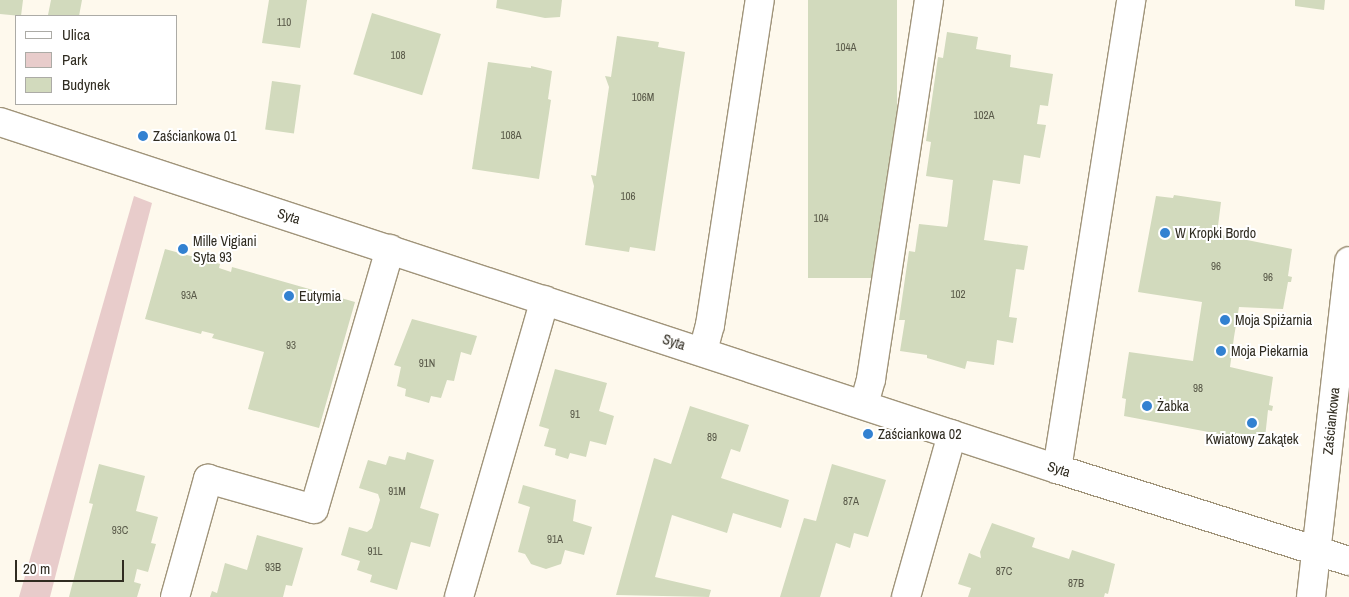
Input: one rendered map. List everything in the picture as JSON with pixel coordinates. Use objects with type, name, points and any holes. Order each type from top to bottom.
[{"type":"street","points":[[703,351],[710,325],[760,0]]},
{"type":"street","points":[[864,404],[871,379],[929,0]]},
{"type":"street","points":[[1057,469],[1131,0]]},
{"type":"street","name":"Syta","points":[[0,122],[703,351],[1057,469],[1315,552],[1349,561]]},
{"type":"street","points":[[176,597],[208,479],[314,509],[390,249]]},
{"type":"street","name":"Zaściankowa","points":[[1311,597],[1349,261]]},
{"type":"street","points":[[459,597],[545,300]]},
{"type":"street","points":[[906,597],[952,434]]},
{"type":"green space","points":[[134,196],[152,203],[50,597],[19,597]]},
{"type":"building","points":[[0,0],[23,0],[21,15],[0,14]]},
{"type":"building","points":[[51,0],[82,0],[79,15],[48,15]]},
{"type":"building","points":[[269,0],[307,0],[300,48],[262,43]]},
{"type":"building","points":[[497,0],[562,0],[560,17],[545,18],[496,8]]},
{"type":"building","points":[[808,0],[897,0],[897,278],[808,278]]},
{"type":"building","points":[[1295,0],[1325,0],[1324,10],[1295,6]]},
{"type":"building","points":[[372,13],[441,34],[422,95],[353,74]]},
{"type":"building","points":[[947,32],[978,37],[976,49],[1011,55],[1010,67],[1053,74],[1048,106],[1040,105],[1037,124],[1046,125],[1040,158],[1024,155],[1020,184],[993,180],[984,240],[1028,246],[1024,270],[1016,269],[1009,317],[1017,318],[1013,343],[997,340],[994,365],[967,361],[965,369],[927,358],[927,355],[900,351],[905,320],[899,320],[909,251],[915,252],[919,224],[947,227],[948,223],[953,180],[926,176],[931,142],[926,141],[938,57],[943,58]]},
{"type":"building","points":[[617,36],[659,42],[658,47],[685,52],[655,251],[630,247],[629,252],[585,245],[594,186],[591,175],[596,176],[609,87],[605,76],[611,77]]},
{"type":"building","points":[[488,62],[531,68],[531,66],[552,71],[548,99],[551,100],[539,179],[472,169]]},
{"type":"building","points":[[272,81],[301,85],[294,134],[265,130]]},
{"type":"building","points":[[1174,195],[1221,202],[1217,234],[1292,249],[1288,276],[1292,277],[1291,282],[1288,282],[1283,309],[1239,307],[1234,337],[1230,367],[1273,377],[1269,405],[1273,406],[1272,411],[1268,410],[1265,438],[1236,433],[1235,437],[1124,416],[1126,399],[1122,398],[1129,352],[1193,361],[1202,302],[1138,292],[1156,196],[1173,198]]},
{"type":"building","points":[[165,249],[220,264],[219,268],[231,272],[232,267],[355,302],[319,428],[248,409],[264,352],[212,338],[214,334],[202,331],[201,334],[145,319]]},
{"type":"building","points":[[412,319],[477,336],[471,355],[461,352],[454,381],[447,380],[441,398],[431,396],[429,403],[405,396],[406,389],[397,386],[401,367],[394,365]]},
{"type":"building","points":[[555,369],[607,383],[599,411],[614,416],[606,445],[590,441],[586,457],[570,453],[568,459],[555,455],[556,449],[544,446],[549,429],[539,426]]},
{"type":"building","points":[[690,406],[749,425],[740,452],[731,449],[721,478],[789,500],[781,528],[733,513],[727,533],[672,515],[655,577],[711,590],[709,597],[616,595],[654,458],[671,464]]},
{"type":"building","points":[[407,452],[434,460],[420,508],[439,514],[430,547],[411,542],[397,590],[370,582],[372,575],[357,570],[360,561],[341,555],[349,527],[367,532],[372,528],[380,500],[378,494],[359,488],[368,460],[386,465],[389,456],[405,460]]},
{"type":"building","points":[[99,464],[145,476],[136,511],[158,517],[151,543],[156,544],[148,572],[137,569],[134,582],[141,584],[137,597],[69,597],[93,504],[89,503]]},
{"type":"building","points":[[832,464],[886,480],[868,537],[854,533],[850,548],[836,543],[820,597],[780,597],[804,518],[816,521]]},
{"type":"building","points":[[523,485],[576,500],[573,521],[592,527],[584,555],[565,550],[561,564],[546,569],[531,564],[525,554],[518,552],[530,507],[518,503]]},
{"type":"building","points":[[992,523],[1035,538],[1032,547],[1069,559],[1072,550],[1115,564],[1108,594],[1105,593],[1104,597],[968,597],[971,588],[958,584],[969,553],[981,558],[980,552]]},
{"type":"building","points":[[257,535],[303,548],[292,586],[286,585],[283,597],[210,597],[212,591],[217,593],[225,563],[247,570]]},
{"type":"place","name":"Zaściankowa 01","points":[[143,136]]},
{"type":"place","name":"W Kropki Bordo","points":[[1165,233]]},
{"type":"place","name":"Mille Vigiani Syta 93","points":[[183,249]]},
{"type":"place","name":"Eutymia","points":[[289,296]]},
{"type":"place","name":"Moja Spiżarnia","points":[[1225,320]]},
{"type":"place","name":"Moja Piekarnia","points":[[1221,351]]},
{"type":"place","name":"Żabka","points":[[1147,406]]},
{"type":"place","name":"Kwiatowy Zakątek","points":[[1252,423]]},
{"type":"place","name":"Zaściankowa 02","points":[[868,434]]}]
